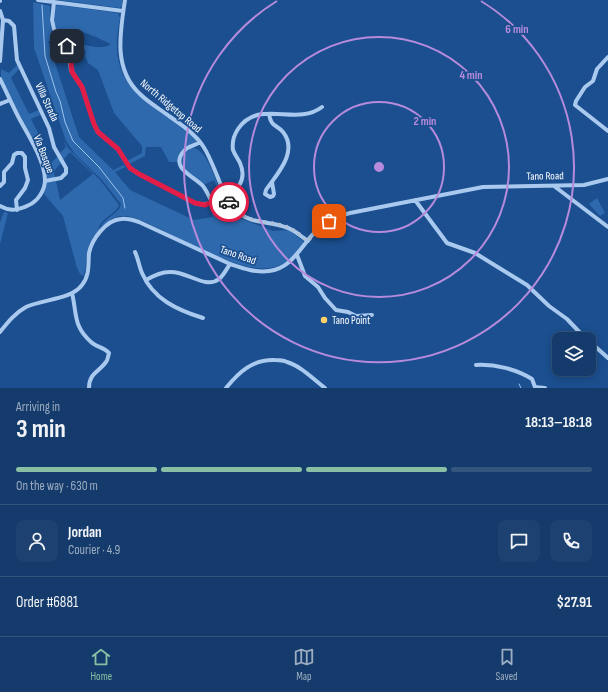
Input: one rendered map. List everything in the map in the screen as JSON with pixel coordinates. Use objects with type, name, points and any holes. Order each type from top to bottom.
[{"type":"street","points":[[38,0],[123,11]]},
{"type":"street","name":"North Ridgetop Road","points":[[125,0],[120,48],[122,63],[127,77],[140,94],[188,130],[200,142],[209,156],[233,208],[245,218],[256,222],[288,228],[308,241]]},
{"type":"street","points":[[54,2],[52,16],[53,27],[56,34],[68,48],[72,72],[82,87],[98,132],[118,149],[130,168],[195,203],[202,205],[212,202],[227,196],[238,187],[242,175],[241,165],[233,149],[233,141],[235,134],[250,118],[258,115],[269,114],[305,115],[322,107]]},
{"type":"street","points":[[0,11],[3,20],[0,61]]},
{"type":"street","name":"Villa Strada","points":[[3,20],[9,21],[14,26],[17,60],[49,128],[54,147],[66,168],[66,173],[61,178],[45,181]]},
{"type":"street","points":[[608,57],[597,69],[593,81],[585,87],[575,105],[608,131]]},
{"type":"street","name":"Via Bosque","points":[[0,79],[33,145],[42,167],[45,181],[42,192],[33,203],[17,210]]},
{"type":"street","points":[[0,104],[10,100]]},
{"type":"street","points":[[269,114],[271,123],[282,130],[286,137],[289,149],[284,163],[272,182]]},
{"type":"street","points":[[200,142],[197,145],[188,147],[184,150],[180,158],[180,164],[184,171],[203,186],[212,202]]},
{"type":"street","points":[[0,186],[4,182],[4,172],[12,164],[14,155],[17,153],[22,153],[25,157],[25,168],[28,180],[25,188],[16,200],[17,210],[0,206]]},
{"type":"street","name":"Tano Road","points":[[0,332],[12,317],[26,307],[72,293],[80,288],[86,280],[90,253],[95,240],[101,231],[109,224],[120,219],[129,219],[139,222],[230,264],[257,271],[270,271],[288,264],[320,228],[329,221],[341,215],[483,187],[584,185],[608,179]]},
{"type":"street","points":[[554,186],[608,227]]},
{"type":"street","points":[[415,200],[441,237],[447,243],[476,253],[528,285],[550,306],[567,319],[579,332]]},
{"type":"street","points":[[135,252],[142,272],[157,296],[173,308],[203,318]]},
{"type":"street","points":[[297,254],[304,276],[318,287],[324,298],[336,310],[348,312],[356,316],[372,315]]},
{"type":"street","points":[[146,280],[156,275],[170,272],[186,274],[204,283],[212,283],[220,278],[230,264]]},
{"type":"street","points":[[72,293],[79,329],[92,343],[106,349],[109,353],[106,362],[92,376],[89,383],[89,388]]},
{"type":"street","points":[[596,347],[608,358]]},
{"type":"street","points":[[226,388],[240,372],[251,365],[265,361],[287,359],[325,388]]},
{"type":"street","points":[[476,365],[494,366],[516,372],[532,379],[535,387],[545,388]]},
{"type":"shaded area","points":[[58,0],[122,0],[122,6],[120,8]]},
{"type":"shaded area","points":[[33,2],[50,6],[51,29],[55,38],[59,42],[48,41],[79,137],[113,170],[124,165],[125,167],[115,172],[130,190],[194,220],[213,217],[210,206],[225,201],[242,219],[273,231],[289,230],[303,241],[303,244],[292,257],[278,266],[265,268],[250,267],[217,257],[145,222],[126,216],[112,219],[100,229],[104,222],[120,208],[121,204],[102,180],[75,154],[66,141],[34,48]]},
{"type":"shaded area","points":[[59,5],[118,13],[120,18],[117,51],[120,67],[127,81],[147,102],[196,140],[196,142],[182,152],[178,162],[169,162],[161,147],[146,147],[145,156],[129,164],[127,161],[142,153],[142,146],[114,113],[98,70],[88,63],[85,56],[86,51],[78,43],[99,47],[111,44],[80,31],[75,33],[76,41],[66,42],[57,30],[54,21],[56,6]]},
{"type":"shaded area","points":[[18,64],[20,68],[11,78],[29,114],[39,110],[40,115],[31,119],[46,149],[51,163],[58,156],[62,162],[54,171],[55,178],[48,179],[34,143],[1,79],[1,69],[9,73]]},
{"type":"shaded area","points":[[63,140],[69,149],[100,180],[119,205],[115,211],[102,222],[99,230],[91,241],[88,247],[83,276],[77,268],[63,216],[44,194],[47,183],[56,181],[60,200],[93,174],[70,152],[63,160],[59,154],[66,147]]},
{"type":"shaded area","points":[[193,148],[203,154],[207,160],[222,194],[221,196],[214,180],[203,185],[183,167],[182,160],[184,154]]},
{"type":"shaded area","points":[[597,198],[605,213],[600,216],[589,204]]},
{"type":"shaded area","points":[[4,212],[8,213],[0,244],[0,222]]},
{"type":"waterway","points":[[42,5],[45,56],[60,101],[65,122],[73,141],[99,167],[120,194],[123,198],[125,208]]},
{"type":"waterway","points":[[519,384],[521,388]]},
{"type":"way so far","points":[[229,202],[236,211],[245,218],[256,222],[280,225],[296,232],[308,241],[316,230],[329,221]]},
{"type":"place","name":"Tano Point","points":[[324,320]]},
{"type":"route","points":[[67,46],[70,53],[70,67],[82,87],[98,132],[118,149],[130,168],[195,203],[205,205],[227,196],[229,202]]}]
